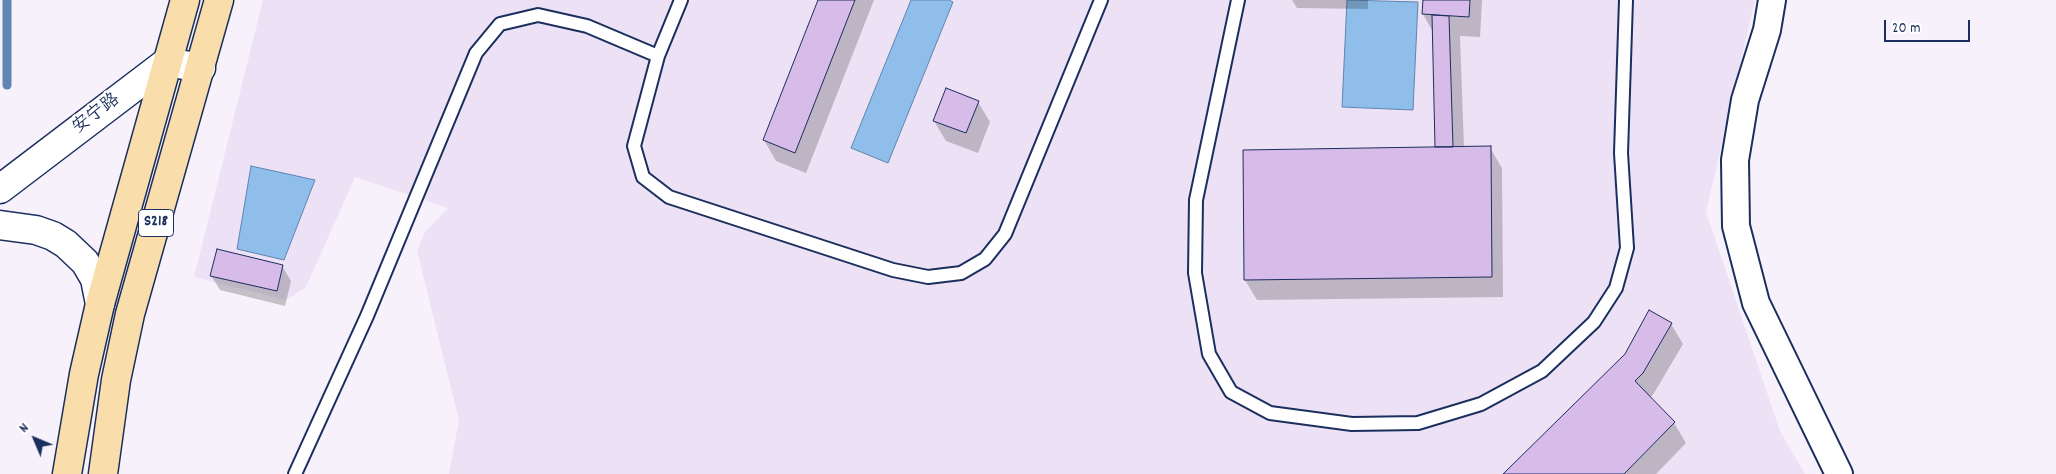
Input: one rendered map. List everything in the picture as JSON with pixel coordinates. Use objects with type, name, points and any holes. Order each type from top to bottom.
[{"type":"main road","name":"S218","points":[[67,474],[84,374],[100,304],[184,0]]},
{"type":"main road","name":"S218","points":[[103,474],[116,380],[130,314],[219,0]]},
{"type":"street","points":[[1772,0],[1767,30],[1745,100],[1735,160],[1736,226],[1756,303],[1839,474]]},
{"type":"street","points":[[168,62],[201,68]]},
{"type":"street","name":"安宁路","points":[[0,189],[168,62]]},
{"type":"street","points":[[0,225],[36,230],[53,236],[66,244],[85,262],[95,279],[100,304]]},
{"type":"lane","points":[[681,0],[658,56],[634,146],[643,177],[670,197],[893,270],[928,277],[961,273],[984,260],[1005,234],[1101,0]]},
{"type":"lane","points":[[1238,0],[1196,200],[1195,273],[1209,354],[1232,392],[1270,413],[1352,424],[1418,423],[1481,404],[1542,371],[1594,322],[1616,288],[1627,248],[1621,153],[1626,0]]},
{"type":"lane","points":[[295,474],[367,316],[476,53],[500,24],[538,15],[586,26],[658,56]]},
{"type":"shaded area","points":[[263,0],[1755,0],[1706,212],[1780,431],[1805,474],[449,474],[459,420],[417,251],[425,232],[448,208],[355,177],[306,287],[286,300],[194,277]]},
{"type":"water","points":[[911,0],[949,0],[953,2],[888,163],[851,148]]},
{"type":"water","points":[[1347,0],[1418,2],[1413,110],[1342,107]]},
{"type":"water","points":[[251,166],[315,180],[284,260],[237,249]]},
{"type":"building","points":[[818,0],[855,0],[795,153],[763,140]]},
{"type":"building","points":[[1423,0],[1470,0],[1469,17],[1422,14]]},
{"type":"building","points":[[1432,15],[1449,16],[1453,147],[1435,147]]},
{"type":"building","points":[[946,88],[979,101],[966,133],[933,121]]},
{"type":"building","points":[[1491,146],[1492,277],[1244,280],[1243,150]]},
{"type":"building","points":[[217,249],[283,265],[277,291],[210,276]]},
{"type":"building","points":[[1649,310],[1672,323],[1643,373],[1635,381],[1675,422],[1624,474],[1503,474],[1625,354]]},
{"type":"waterway","points":[[7,0],[7,85]]}]
